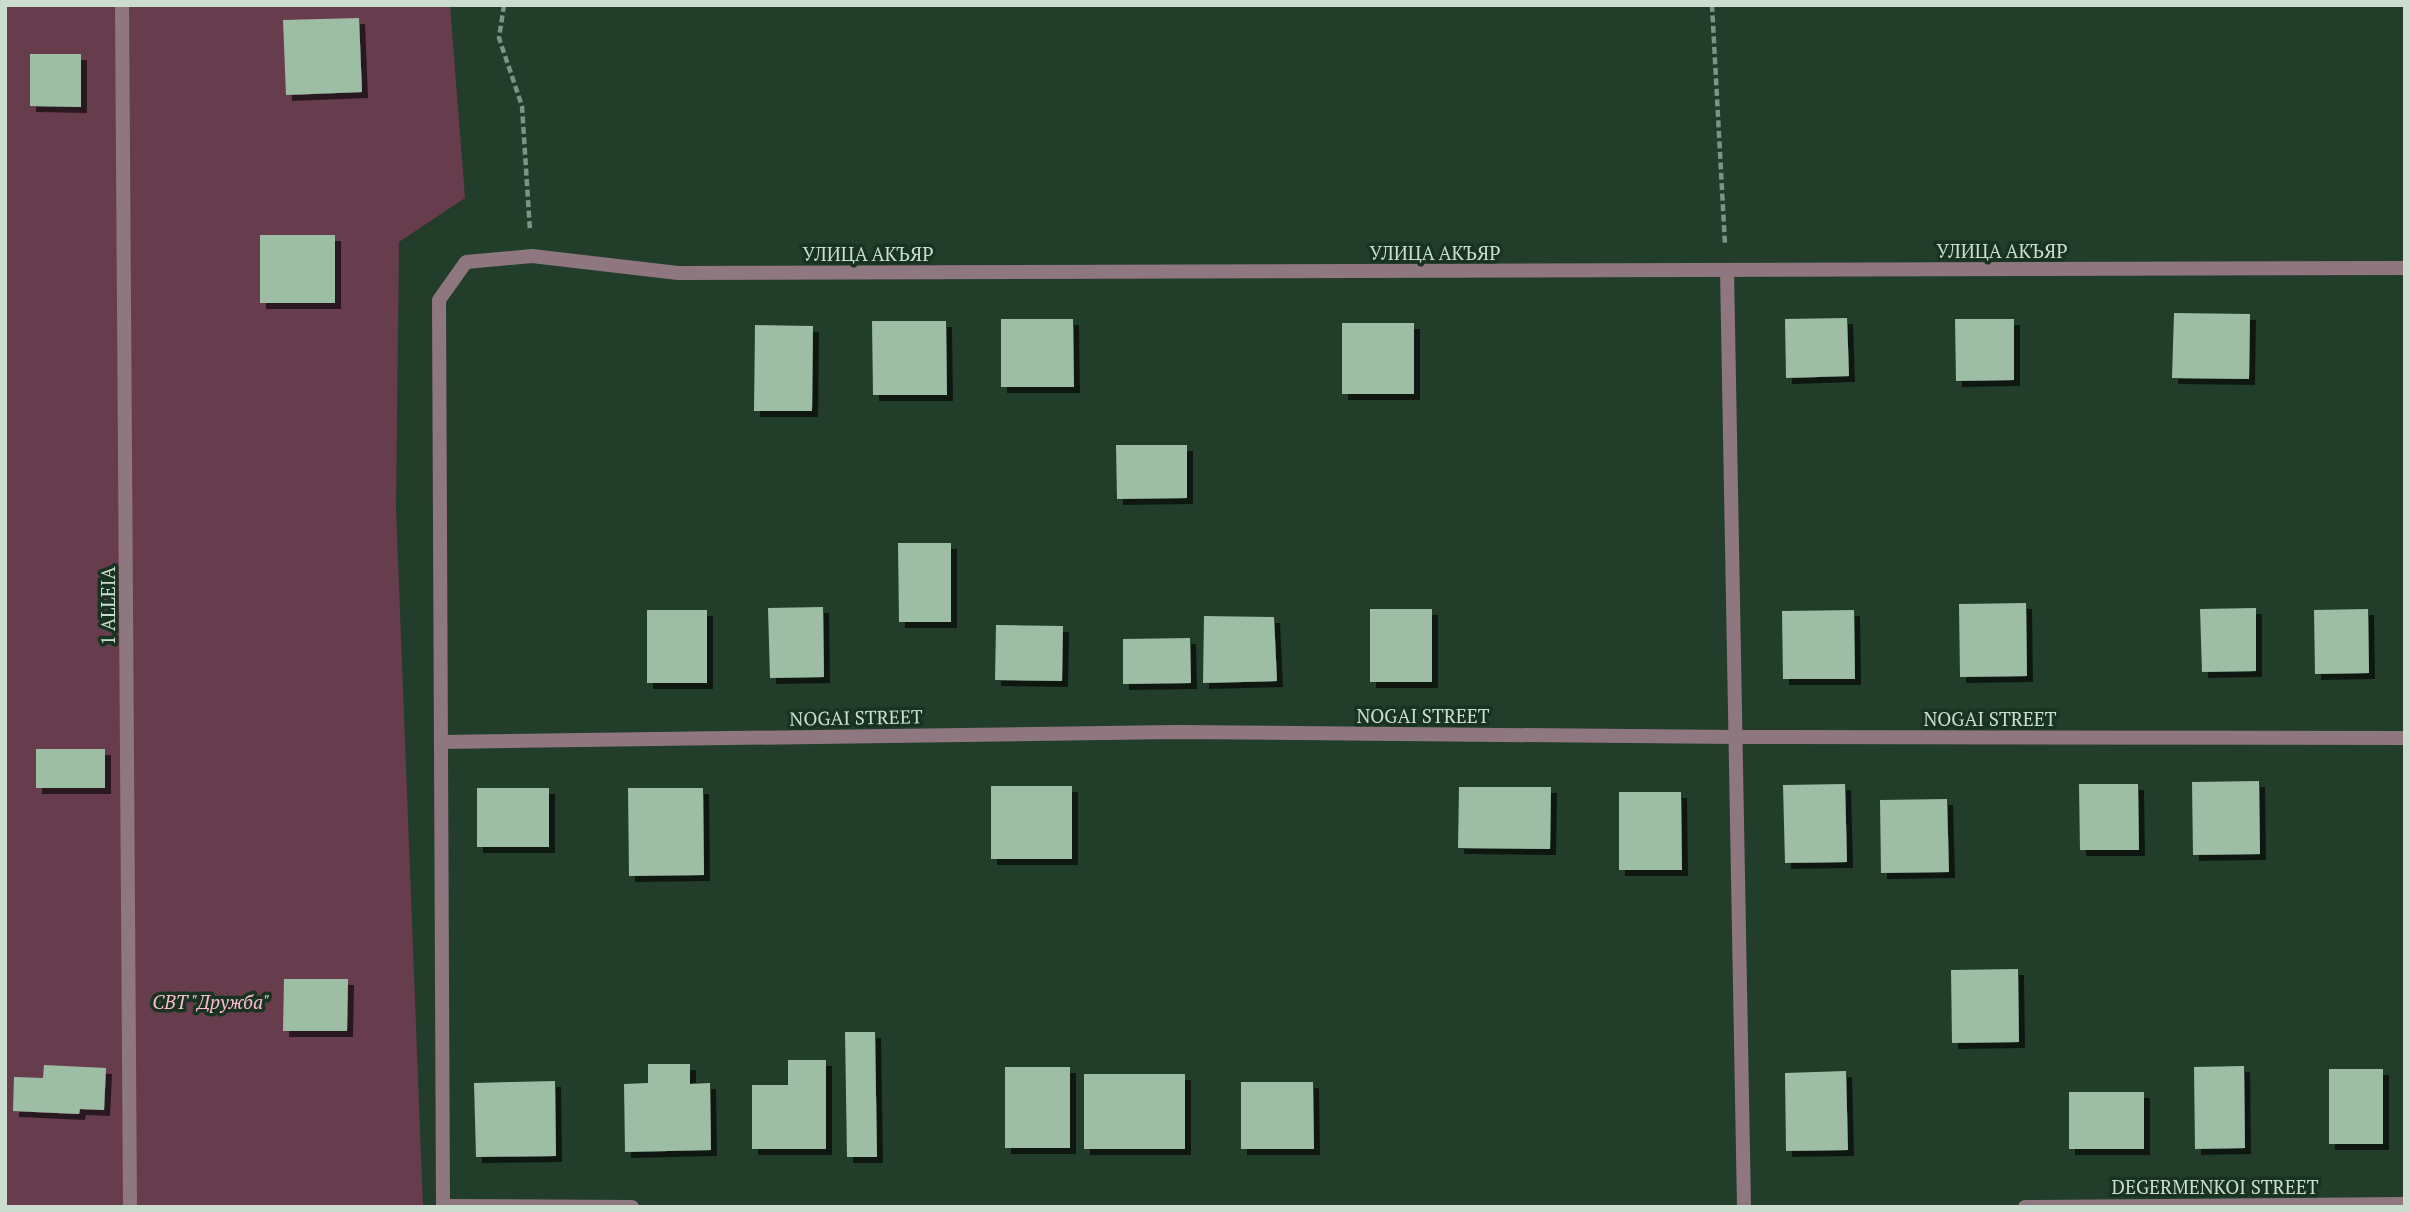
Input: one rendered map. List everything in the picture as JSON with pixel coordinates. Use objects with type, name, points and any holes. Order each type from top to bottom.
[{"type":"street","name":"1 ALLEIA","points":[[122,5],[130,1207]]},
{"type":"street","name":"УЛИЦА АКЪЯР","points":[[441,742],[439,300],[466,262],[532,256],[678,273],[2405,268]]},
{"type":"street","points":[[1727,270],[1744,1207]]},
{"type":"street","name":"NOGAI STREET","points":[[441,742],[1176,732],[1735,737],[2405,738]]},
{"type":"street","points":[[441,742],[443,1207],[632,1207]]},
{"type":"street","name":"DEGERMENKOI STREET","points":[[2025,1207],[2405,1204]]},
{"type":"path","points":[[504,5],[499,38],[522,106],[532,256]]},
{"type":"path","points":[[1712,5],[1727,270]]},
{"type":"green space","name":"СВТ \"Дружба\"","points":[[5,5],[450,5],[465,198],[399,242],[396,509],[423,1207],[5,1207]]},
{"type":"building","points":[[359,18],[362,92],[286,95],[283,20]]},
{"type":"building","points":[[30,54],[81,54],[81,107],[30,106]]},
{"type":"building","points":[[260,235],[335,235],[335,303],[260,303]]},
{"type":"building","points":[[2174,313],[2250,314],[2249,379],[2172,378]]},
{"type":"building","points":[[1847,318],[1849,376],[1786,378],[1785,319]]},
{"type":"building","points":[[1001,319],[1073,319],[1074,387],[1001,387]]},
{"type":"building","points":[[1955,319],[2014,319],[2014,380],[1956,381]]},
{"type":"building","points":[[872,321],[946,321],[947,395],[873,395]]},
{"type":"building","points":[[1342,323],[1414,323],[1414,394],[1342,394]]},
{"type":"building","points":[[755,325],[813,326],[812,411],[754,411]]},
{"type":"building","points":[[1116,445],[1187,445],[1187,498],[1117,499]]},
{"type":"building","points":[[898,543],[951,543],[951,622],[899,622]]},
{"type":"building","points":[[2026,603],[2027,676],[1960,677],[1959,604]]},
{"type":"building","points":[[823,607],[824,677],[770,678],[768,608]]},
{"type":"building","points":[[2256,608],[2256,671],[2202,672],[2200,609]]},
{"type":"building","points":[[1370,609],[1432,609],[1432,682],[1370,682]]},
{"type":"building","points":[[2368,609],[2369,673],[2315,674],[2314,610]]},
{"type":"building","points":[[647,610],[707,610],[707,683],[647,683]]},
{"type":"building","points":[[1854,610],[1855,679],[1783,679],[1782,611]]},
{"type":"building","points":[[1204,616],[1274,617],[1277,681],[1203,683]]},
{"type":"building","points":[[996,625],[1063,626],[1062,681],[995,680]]},
{"type":"building","points":[[1190,638],[1191,683],[1123,684],[1123,639]]},
{"type":"building","points":[[36,749],[105,749],[105,788],[36,788]]},
{"type":"building","points":[[2259,781],[2260,854],[2193,855],[2192,782]]},
{"type":"building","points":[[1845,784],[1847,862],[1785,863],[1783,785]]},
{"type":"building","points":[[2079,784],[2138,784],[2139,850],[2080,850]]},
{"type":"building","points":[[991,786],[1072,786],[1072,859],[991,859]]},
{"type":"building","points":[[1459,787],[1551,787],[1550,849],[1458,848]]},
{"type":"building","points":[[477,788],[549,788],[549,847],[477,847]]},
{"type":"building","points":[[628,788],[703,788],[704,875],[629,876]]},
{"type":"building","points":[[1619,792],[1681,792],[1682,870],[1619,870]]},
{"type":"building","points":[[1947,799],[1949,872],[1881,873],[1880,800]]},
{"type":"building","points":[[2018,969],[2019,1042],[1952,1043],[1951,970]]},
{"type":"building","points":[[284,979],[348,979],[347,1031],[283,1031]]},
{"type":"building","points":[[845,1032],[875,1032],[877,1157],[847,1157]]},
{"type":"building","points":[[788,1060],[826,1060],[826,1149],[752,1149],[752,1085],[788,1085]]},
{"type":"building","points":[[648,1064],[690,1064],[690,1084],[710,1083],[711,1150],[625,1152],[624,1084],[648,1083]]},
{"type":"building","points":[[44,1065],[106,1068],[104,1110],[80,1109],[79,1114],[13,1111],[14,1077],[43,1078]]},
{"type":"building","points":[[2244,1066],[2245,1148],[2195,1149],[2194,1067]]},
{"type":"building","points":[[1005,1067],[1070,1067],[1070,1148],[1005,1148]]},
{"type":"building","points":[[2329,1069],[2383,1069],[2383,1144],[2329,1144]]},
{"type":"building","points":[[1846,1071],[1848,1150],[1786,1151],[1785,1073]]},
{"type":"building","points":[[1084,1074],[1185,1074],[1185,1149],[1084,1149]]},
{"type":"building","points":[[555,1081],[556,1156],[476,1157],[474,1083]]},
{"type":"building","points":[[1241,1082],[1313,1082],[1314,1149],[1241,1149]]},
{"type":"building","points":[[2069,1092],[2144,1092],[2144,1149],[2069,1149]]}]
